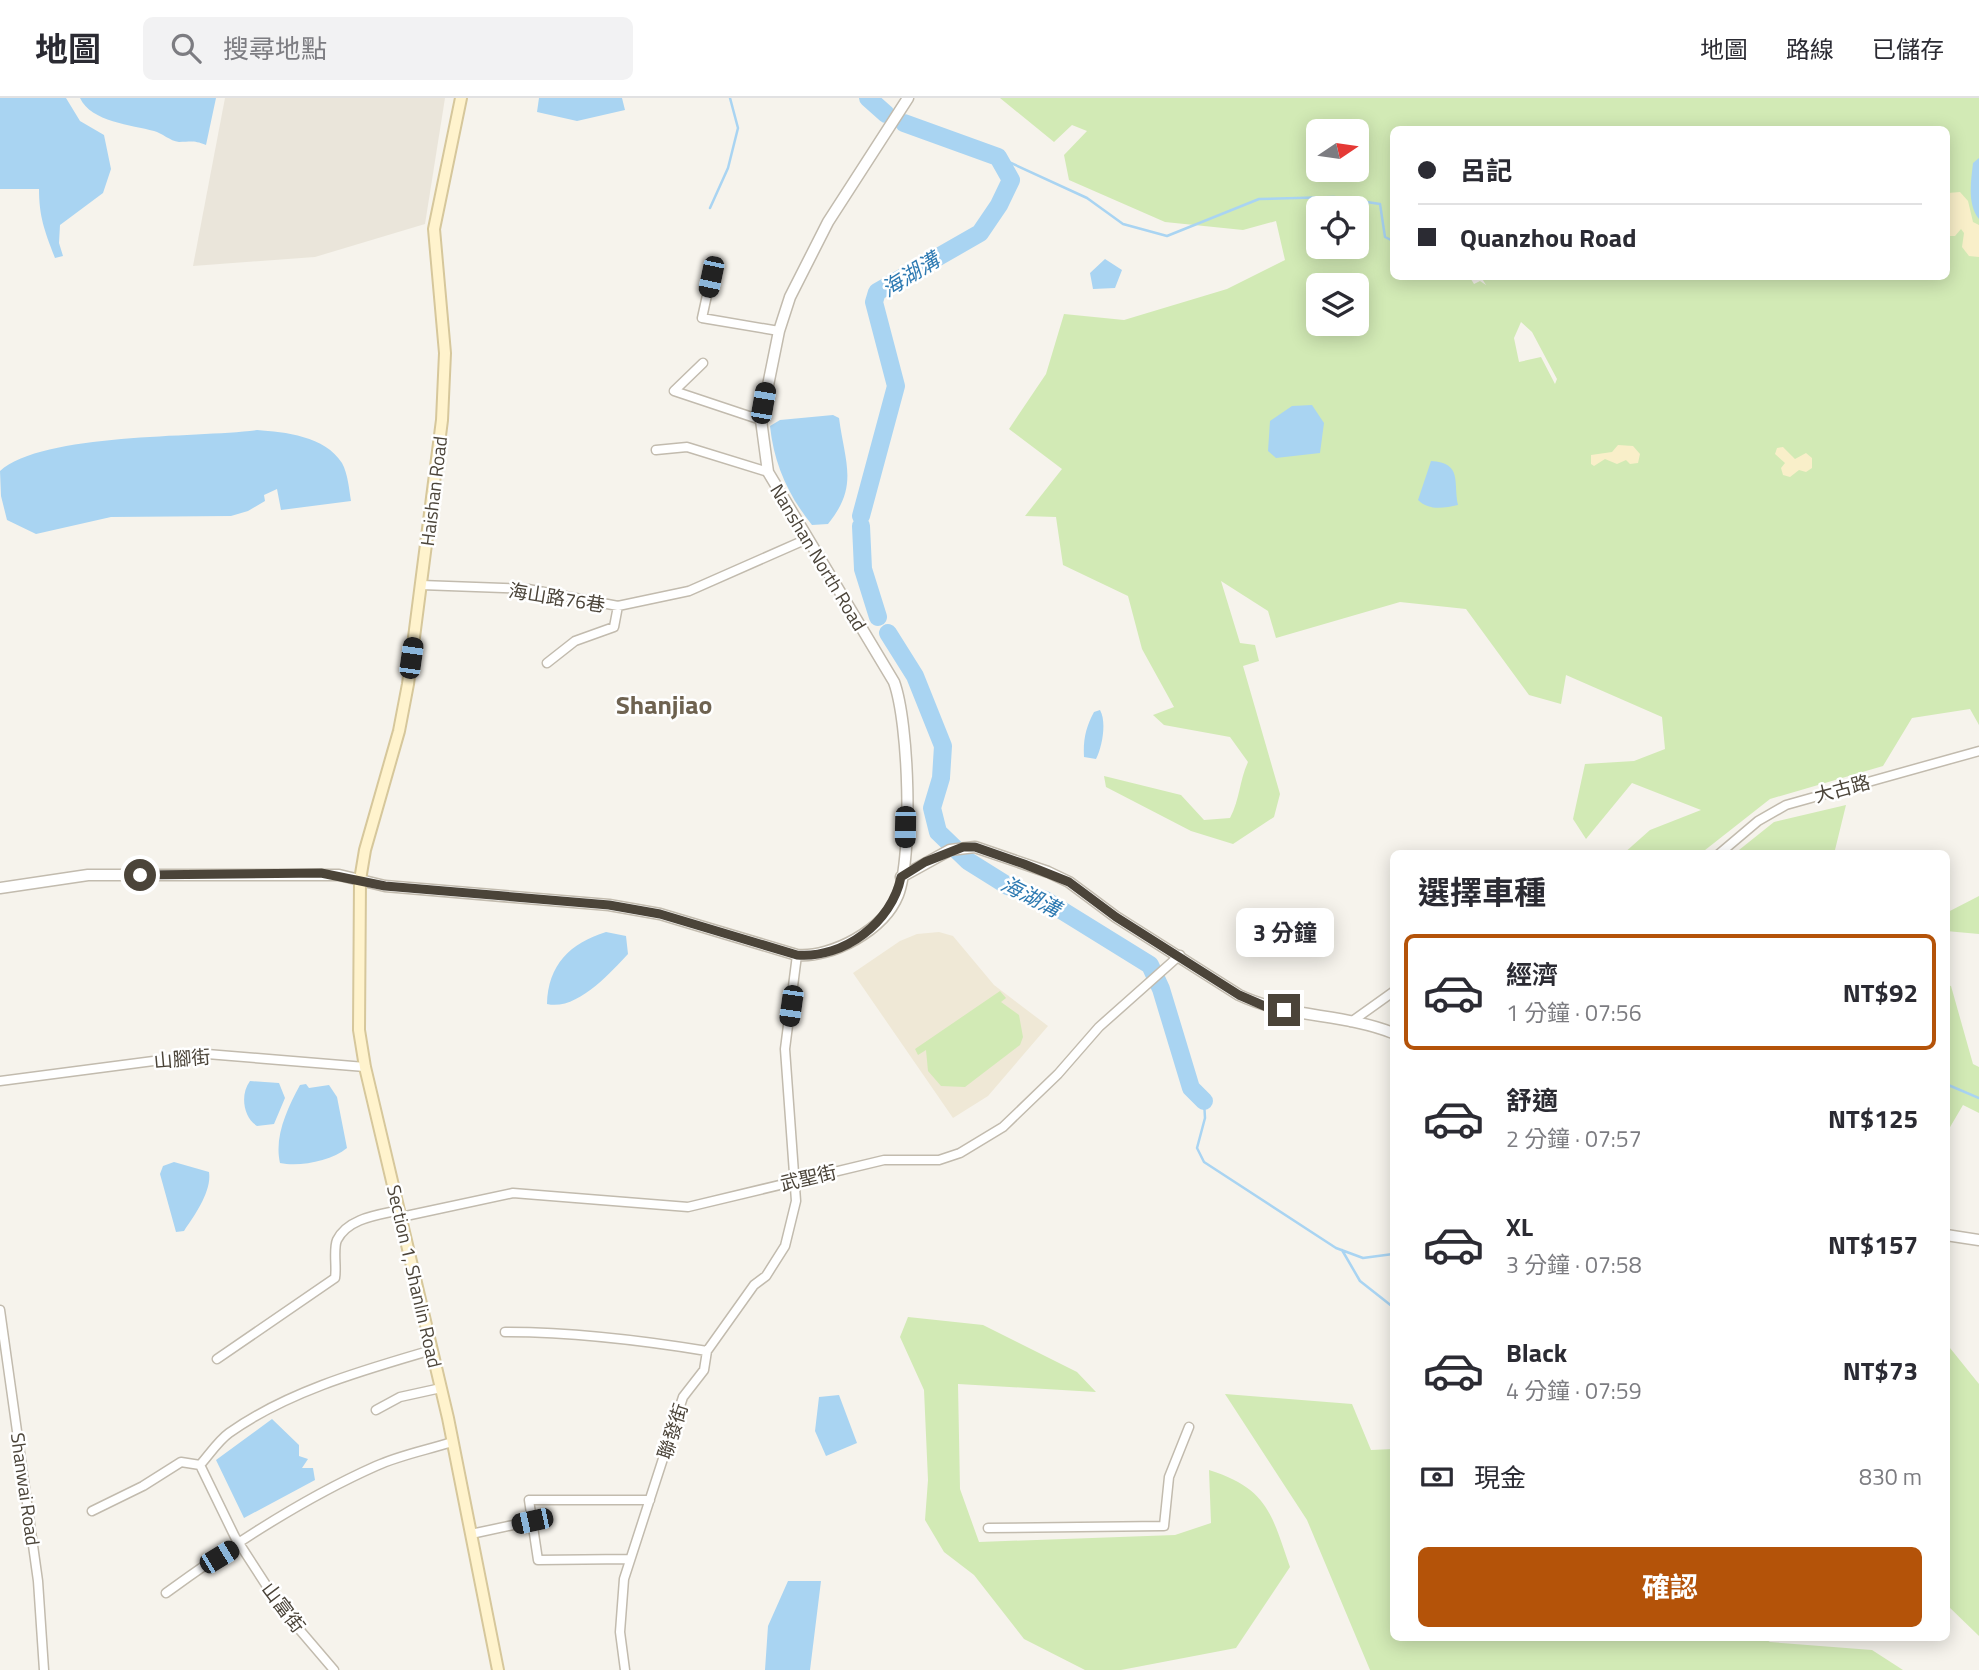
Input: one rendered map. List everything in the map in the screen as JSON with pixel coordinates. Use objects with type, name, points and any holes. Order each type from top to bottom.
[{"type":"main road","name":"Haishan Road","points":[[360,880],[365,850],[399,730],[421,584],[442,420],[444,380],[442,311],[434,229],[461,98]]},
{"type":"main road","name":"Section 1, Shanlin Road","points":[[360,880],[359,1030],[365,1068],[441,1388],[498,1670]]},
{"type":"street","name":"Nanshan North Road","points":[[797,955],[824,954],[854,940],[889,911],[898,895],[906,764],[902,704],[887,671],[768,472],[761,420],[779,331],[790,297],[828,222],[908,98]]},
{"type":"street","points":[[711,277],[702,318],[779,331]]},
{"type":"street","points":[[703,363],[674,391],[761,420]]},
{"type":"street","points":[[656,450],[687,447],[768,472]]},
{"type":"street","name":"海山路76巷","points":[[421,584],[528,589],[618,606],[689,591],[807,539]]},
{"type":"street","points":[[547,663],[575,641],[614,627],[618,606]]},
{"type":"street","name":"大古路","points":[[1724,850],[1758,821],[1786,805],[1979,751]]},
{"type":"street","points":[[901,877],[955,849],[975,847],[1069,882],[1116,917],[1180,955],[1239,995],[1258,1004],[1352,1021],[1390,1032]]},
{"type":"street","points":[[0,888],[88,875],[321,873],[385,886],[609,905],[660,914],[797,955]]},
{"type":"street","name":"聯發街","points":[[625,1670],[620,1632],[624,1579],[683,1397],[704,1370],[707,1351],[785,1246],[796,1201],[785,1049],[797,955]]},
{"type":"street","name":"武聖街","points":[[217,1359],[335,1278],[336,1241],[351,1224],[369,1217],[513,1194],[688,1207],[794,1179],[884,1160],[939,1160],[960,1153],[1003,1127],[1024,1109],[1098,1027],[1180,955]]},
{"type":"street","points":[[1352,1021],[1390,994]]},
{"type":"street","name":"山腳街","points":[[0,1081],[207,1054],[365,1068]]},
{"type":"street","points":[[1950,1236],[1979,1240]]},
{"type":"street","name":"Shanwai Road","points":[[0,1310],[32,1528],[44,1670]]},
{"type":"street","points":[[505,1332],[552,1332],[636,1340],[707,1351]]},
{"type":"street","points":[[92,1511],[144,1486],[181,1462],[201,1465],[227,1434],[282,1403],[365,1369],[432,1350]]},
{"type":"street","points":[[376,1410],[400,1397],[441,1388]]},
{"type":"street","points":[[988,1528],[1164,1526],[1169,1477],[1189,1427]]},
{"type":"street","points":[[166,1593],[323,1493],[378,1465],[452,1442]]},
{"type":"street","name":"山富街","points":[[201,1465],[240,1544],[281,1608],[334,1670]]},
{"type":"street","points":[[629,1559],[538,1560],[529,1500],[650,1500]]},
{"type":"street","points":[[471,1534],[532,1521]]},
{"type":"shaded area","points":[[225,98],[445,98],[425,224],[315,257],[193,266]]},
{"type":"shaded area","points":[[939,932],[953,936],[994,985],[1048,1026],[988,1096],[953,1118],[853,973],[900,941],[917,934]]},
{"type":"green space","points":[[1000,98],[1979,98],[1979,725],[1970,709],[1912,718],[1883,766],[1770,799],[1705,850],[1628,850],[1650,830],[1701,810],[1632,783],[1586,839],[1573,819],[1585,764],[1634,761],[1665,749],[1662,717],[1566,675],[1561,704],[1529,695],[1466,609],[1400,602],[1276,638],[1268,611],[1221,581],[1240,643],[1255,645],[1259,661],[1243,666],[1280,794],[1274,817],[1233,844],[1191,831],[1106,787],[1104,776],[1181,795],[1204,820],[1230,818],[1248,762],[1230,737],[1164,725],[1153,715],[1174,707],[1142,649],[1128,596],[1063,565],[1056,517],[1025,516],[1062,469],[1009,429],[1046,374],[1064,314],[1124,320],[1227,289],[1285,260],[1276,221],[1243,230],[1165,222],[1069,180],[1064,155],[1087,131],[1072,125],[1054,142]],"holes":[[[1521,322],[1532,332],[1557,379],[1555,384],[1541,357],[1519,362],[1514,338]]]},
{"type":"green space","points":[[1846,805],[1835,850],[1739,850],[1774,822]]},
{"type":"green space","points":[[1979,896],[1979,934],[1950,931],[1950,911]]},
{"type":"green space","points":[[1950,986],[1973,1064],[1979,1067],[1979,1113],[1963,1105],[1950,1127]]},
{"type":"green space","points":[[1000,991],[1006,998],[1001,1002],[1019,1015],[1023,1037],[1020,1045],[965,1087],[941,1086],[928,1071],[926,1050],[918,1055],[915,1049]]},
{"type":"green space","points":[[908,1317],[983,1325],[1077,1372],[1096,1392],[958,1384],[960,1489],[979,1542],[1175,1535],[1211,1523],[1209,1470],[1229,1477],[1256,1495],[1272,1518],[1290,1567],[1236,1648],[1121,1670],[1085,1670],[1024,1639],[974,1575],[944,1552],[925,1520],[928,1480],[924,1390],[900,1337]]},
{"type":"green space","points":[[1950,1348],[1979,1384],[1979,1636],[1950,1608]]},
{"type":"green space","points":[[1225,1394],[1352,1404],[1371,1450],[1390,1449],[1390,1641],[1768,1641],[1872,1650],[1903,1670],[1370,1670],[1307,1520]]},
{"type":"sand","points":[[1960,192],[1968,201],[1973,222],[1979,225],[1979,257],[1969,256],[1962,247],[1964,233],[1961,229],[1955,236],[1950,236],[1950,193]]},
{"type":"sand","points":[[1618,445],[1633,446],[1640,454],[1638,463],[1630,464],[1626,460],[1617,464],[1605,459],[1594,466],[1591,464],[1591,455],[1612,452]]},
{"type":"sand","points":[[1783,447],[1795,459],[1806,453],[1812,458],[1812,468],[1806,472],[1799,470],[1790,477],[1783,475],[1781,468],[1785,463],[1775,454],[1777,448]]},
{"type":"water","points":[[0,98],[66,98],[80,121],[104,135],[111,169],[103,193],[60,225],[59,243],[63,256],[55,258],[48,240],[41,216],[39,189],[0,189]]},
{"type":"water","points":[[80,98],[216,98],[206,145],[179,142],[154,131],[102,117],[85,106]]},
{"type":"water","points":[[539,98],[622,98],[625,110],[577,121],[537,112]]},
{"type":"water","points":[[1979,158],[1979,219],[1975,213],[1971,192],[1973,163]]},
{"type":"water","points":[[1105,259],[1122,270],[1115,288],[1093,289],[1090,273]]},
{"type":"water","points":[[1312,405],[1324,423],[1320,453],[1276,458],[1268,451],[1270,421],[1292,406]]},
{"type":"water","points":[[833,415],[839,418],[847,486],[838,510],[828,524],[812,525],[784,478],[775,453],[770,426],[780,420]]},
{"type":"water","points":[[257,430],[304,437],[335,454],[344,467],[351,501],[281,510],[277,489],[264,495],[265,501],[248,511],[231,516],[111,517],[36,534],[7,520],[1,496],[0,471],[21,458],[50,449],[85,443]]},
{"type":"water","points":[[1431,461],[1448,465],[1452,470],[1455,475],[1458,505],[1432,507],[1418,500]]},
{"type":"water","points":[[1100,710],[1103,728],[1098,754],[1096,759],[1084,757],[1087,728],[1094,712]]},
{"type":"water","points":[[606,932],[626,936],[628,954],[592,989],[581,996],[558,1005],[547,1004],[552,978],[563,958],[582,942]]},
{"type":"water","points":[[250,1081],[279,1083],[285,1098],[274,1124],[257,1126],[249,1117],[244,1099]]},
{"type":"water","points":[[306,1084],[309,1088],[329,1085],[337,1097],[347,1148],[315,1162],[280,1163],[279,1143],[283,1123],[300,1085]]},
{"type":"water","points":[[174,1162],[209,1172],[208,1187],[202,1203],[184,1231],[176,1232],[160,1174],[163,1166]]},
{"type":"water","points":[[839,1395],[857,1443],[826,1456],[815,1431],[819,1397]]},
{"type":"water","points":[[272,1419],[299,1445],[299,1456],[308,1459],[302,1468],[313,1468],[315,1480],[244,1518],[216,1460]]},
{"type":"water","points":[[788,1581],[821,1581],[810,1670],[765,1670],[768,1626]]},
{"type":"waterway","points":[[710,208],[728,168],[738,128],[730,98]]},
{"type":"waterway","name":"海湖溝","points":[[868,98],[886,114]]},
{"type":"waterway","name":"海湖溝","points":[[861,516],[896,386],[874,302],[877,292],[980,233],[999,205],[1011,180],[998,157],[904,123]]},
{"type":"waterway","points":[[998,157],[1087,198],[1123,224],[1167,236],[1259,199],[1334,197],[1380,204],[1385,237],[1390,240]]},
{"type":"waterway","name":"海湖溝","points":[[861,526],[863,569],[878,617]]},
{"type":"waterway","name":"海湖溝","points":[[888,633],[915,676],[943,746],[941,778],[932,808],[938,832],[968,861],[1008,886],[1045,900],[1150,965],[1161,989],[1191,1088],[1204,1101]]},
{"type":"waterway","points":[[1950,1086],[1979,1098]]},
{"type":"waterway","points":[[1204,1101],[1205,1118],[1197,1148],[1204,1162],[1336,1248],[1363,1258],[1390,1254]]},
{"type":"waterway","points":[[1342,1250],[1360,1281],[1390,1305]]},
{"type":"district","name":"Shanjiao","points":[[664,704]]},
{"type":"route","points":[[140,875],[321,873],[385,886],[609,905],[660,914],[797,955],[815,956],[833,952],[854,940],[889,911],[898,895],[901,877],[950,850],[975,847],[1069,882],[1116,917],[1180,955],[1220,984],[1258,1004],[1284,1010]]}]
